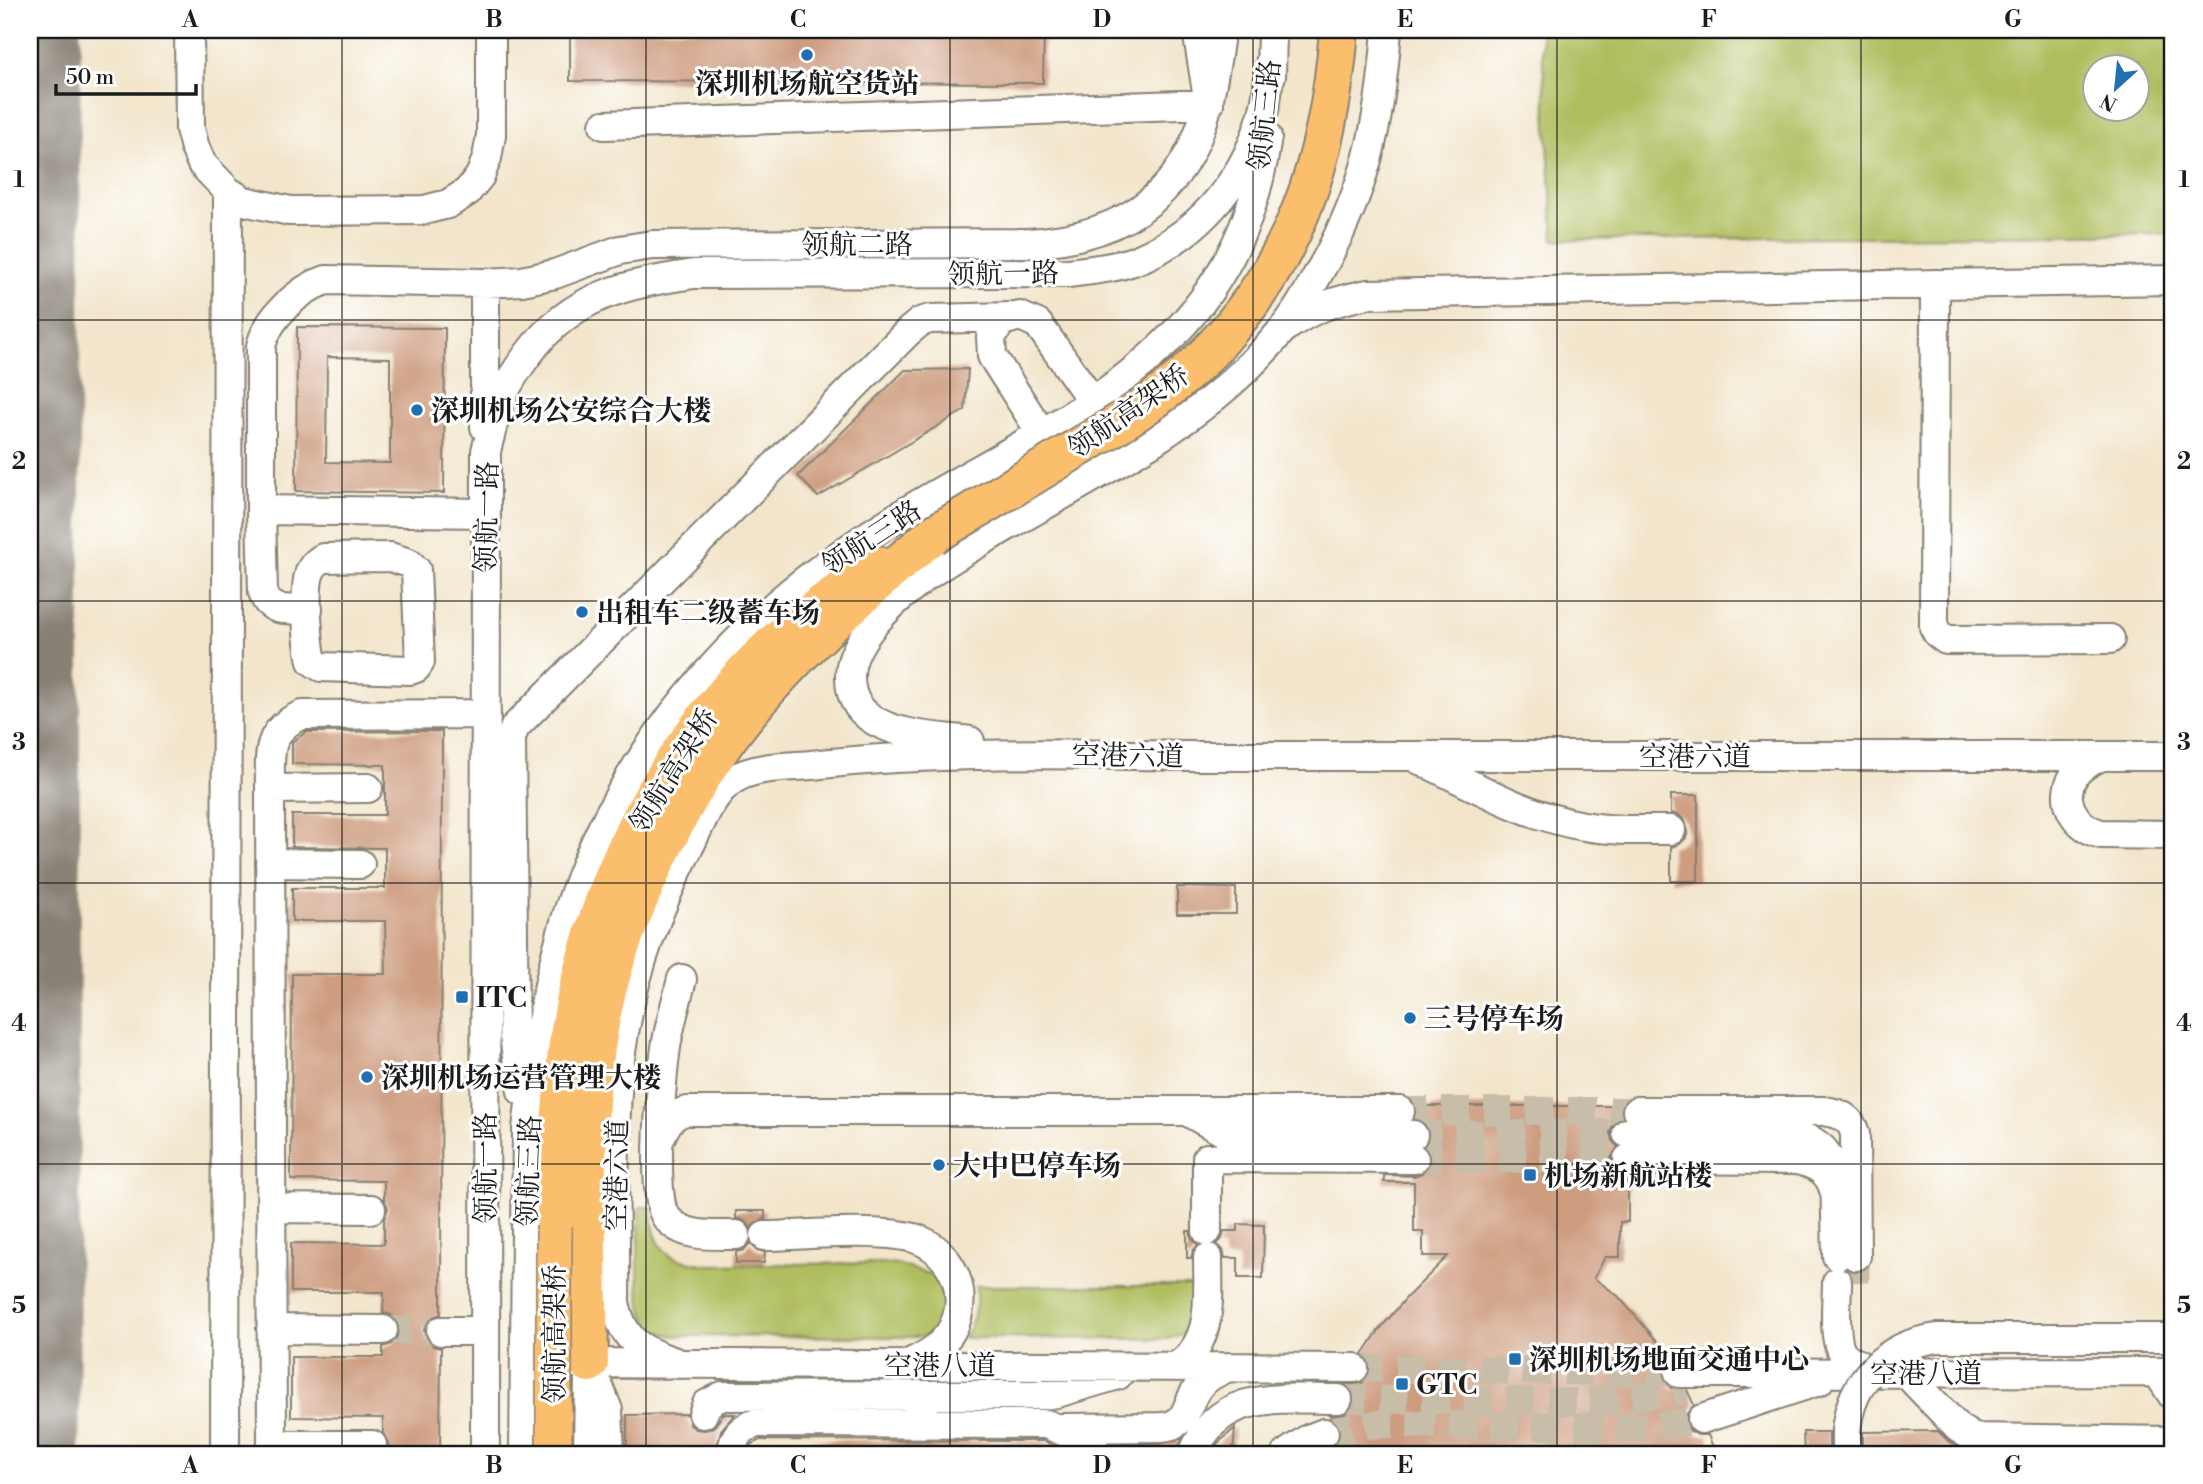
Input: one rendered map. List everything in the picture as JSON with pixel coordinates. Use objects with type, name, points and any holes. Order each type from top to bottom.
[{"type":"highway","name":"领航高架桥","points":[[945,526],[1151,402],[1198,364],[1233,326],[1267,278],[1298,223],[1314,180],[1327,129],[1336,73],[1339,30]]},
{"type":"highway","points":[[589,1363],[587,1147],[599,1028],[623,939],[656,861],[702,775],[730,735],[793,663],[889,571],[945,526]]},
{"type":"main road","name":"领航高架桥","points":[[554,1454],[554,1226],[560,1094],[575,995],[590,937],[608,888],[629,840],[670,766],[691,733],[735,678],[790,625],[830,595],[945,526]]},
{"type":"street","points":[[189,30],[189,107],[195,148],[202,164],[228,191],[244,201],[290,211],[424,210],[448,204],[467,192],[480,176],[488,158],[491,135],[491,30]]},
{"type":"street","name":"领航二路","points":[[1197,30],[1209,104]]},
{"type":"street","name":"领航二路","points":[[309,609],[272,607],[265,601],[263,592],[261,346],[270,324],[311,285],[326,280],[485,283],[522,281],[555,274],[620,250],[652,245],[1026,243],[1060,242],[1090,235],[1130,216],[1160,194],[1193,148],[1209,104],[1220,30]]},
{"type":"street","name":"领航三路","points":[[1027,754],[969,741],[899,733],[882,725],[864,712],[853,696],[850,674],[857,648],[870,628],[921,580],[945,526],[1042,434],[1093,402],[1142,364],[1171,337],[1212,288],[1245,225],[1266,147],[1271,113],[1272,30]]},
{"type":"street","name":"领航三路","points":[[524,1454],[527,1129],[534,1067],[548,988],[572,899],[615,804],[644,754],[671,715],[701,679],[762,616],[854,545],[945,526],[1150,444],[1186,419],[1238,375],[1284,328],[1324,264],[1345,222],[1362,181],[1377,125],[1387,30]]},
{"type":"street","name":"领航一路","points":[[485,1454],[486,451],[499,403],[513,374],[553,326],[574,308],[594,298],[642,282],[694,274],[1068,273],[1105,268],[1139,259],[1199,223],[1224,194],[1243,164],[1256,135],[1265,105],[1271,59]]},
{"type":"street","points":[[604,125],[1209,104]]},
{"type":"street","points":[[225,1454],[228,191]]},
{"type":"street","points":[[1284,328],[1305,313],[1335,301],[1368,294],[2173,280]]},
{"type":"street","points":[[485,283],[486,451]]},
{"type":"street","points":[[1935,284],[1934,627],[1946,640],[2110,639]]},
{"type":"street","points":[[990,346],[995,328],[1011,317]]},
{"type":"street","points":[[963,318],[982,333],[990,346],[992,356],[1042,434]]},
{"type":"street","points":[[527,1129],[514,1036],[511,738],[515,727],[920,322],[963,318],[1030,319],[1038,324],[1093,402]]},
{"type":"street","points":[[1142,364],[1167,359],[1179,362],[1188,370],[1197,386],[1197,396],[1186,419]]},
{"type":"street","points":[[261,510],[485,513]]},
{"type":"street","points":[[390,556],[409,563],[416,570],[420,662],[416,668],[410,670],[321,667],[312,661],[309,649],[309,609],[308,577],[316,562],[323,558],[390,556]]},
{"type":"street","points":[[372,1445],[272,1450],[272,740],[287,721],[302,715],[486,714]]},
{"type":"street","name":"空港六道","points":[[681,1364],[651,1353],[636,1344],[625,1334],[618,1320],[615,1302],[620,1058],[637,976],[667,894],[719,793],[733,780],[750,772],[837,762],[1027,754],[2173,756]]},
{"type":"street","points":[[1410,756],[1511,803],[1565,822],[1603,829],[1671,831]]},
{"type":"street","points":[[2102,756],[2079,770],[2070,784],[2068,800],[2079,823],[2101,834],[2173,835]]},
{"type":"street","points":[[270,789],[368,788]]},
{"type":"street","points":[[270,863],[360,863]]},
{"type":"street","points":[[682,979],[667,1042],[659,1141],[660,1203],[666,1217],[679,1227],[698,1234],[736,1235]]},
{"type":"street","points":[[659,1141],[670,1120],[687,1111],[1184,1111],[1409,1135],[1207,1158],[1208,1305],[1205,1327],[1193,1352],[1177,1366]]},
{"type":"street","points":[[1846,1269],[1836,1195],[1832,1182],[1819,1167],[1797,1160],[1631,1135],[1824,1111],[1843,1115],[1853,1126],[1855,1134],[1846,1269],[1837,1339],[1845,1356],[1861,1369]]},
{"type":"street","points":[[271,1208],[371,1209]]},
{"type":"street","points":[[765,1236],[902,1236],[935,1249],[951,1267],[956,1278],[959,1313],[950,1335],[942,1344],[933,1352],[905,1365]]},
{"type":"street","points":[[271,1329],[383,1330]]},
{"type":"street","points":[[441,1331],[485,1331]]},
{"type":"street","points":[[1846,1443],[1851,1405],[1867,1374],[1884,1358],[1915,1342],[1938,1338],[2173,1338]]},
{"type":"street","name":"空港八道","points":[[525,1363],[1354,1368]]},
{"type":"street","points":[[589,1363],[589,1454]]},
{"type":"street","points":[[589,1363],[608,1410],[610,1454]]},
{"type":"street","points":[[704,1414],[707,1404],[722,1396],[927,1405],[1049,1394],[1145,1366]]},
{"type":"street","points":[[1060,1428],[1174,1425],[1183,1418],[1199,1385],[1229,1367]]},
{"type":"street","points":[[1702,1419],[1861,1369]]},
{"type":"street","name":"空港八道","points":[[1683,1382],[1861,1369],[1906,1373],[2165,1372]]},
{"type":"street","points":[[2165,1372],[2173,1396]]},
{"type":"street","points":[[1906,1373],[1958,1428],[1974,1438],[2124,1448],[2173,1441]]},
{"type":"street","points":[[731,1454],[738,1432],[758,1423],[1046,1423],[1060,1428],[1093,1449],[1195,1449],[1207,1430],[1223,1415],[1256,1400],[1338,1399]]},
{"type":"street","points":[[1286,1454],[1308,1439],[1324,1433]]},
{"type":"green space","points":[[1541,30],[2173,30],[2173,234],[1554,240]]},
{"type":"green space","points":[[640,1207],[651,1207],[660,1244],[665,1251],[682,1260],[709,1265],[900,1265],[943,1278],[948,1295],[946,1312],[937,1327],[923,1337],[674,1336],[663,1333],[653,1328],[641,1304],[638,1270]]},
{"type":"green space","points":[[976,1286],[1193,1286],[1193,1306],[1191,1318],[1182,1335],[1166,1339],[964,1338],[974,1313]]},
{"type":"building","name":"深圳机场航空货站","points":[[570,30],[1044,30],[1043,83],[570,81]]},
{"type":"building","name":"深圳机场公安综合大楼","points":[[297,327],[445,328],[444,493],[296,491]],"holes":[[[327,357],[390,358],[390,463],[326,462]]]},
{"type":"building","points":[[968,369],[965,410],[818,497],[798,476],[905,370]]},
{"type":"building","name":"深圳机场运营管理大楼","points":[[442,731],[441,1314],[432,1317],[424,1330],[427,1340],[433,1346],[441,1348],[440,1454],[386,1454],[389,1444],[383,1433],[383,1418],[291,1417],[291,1357],[383,1357],[383,1347],[392,1344],[400,1331],[397,1321],[391,1315],[383,1313],[384,1292],[291,1292],[291,1243],[384,1244],[384,1219],[388,1208],[384,1199],[384,1181],[291,1180],[292,974],[386,974],[385,921],[292,921],[292,888],[385,888],[385,848],[292,847],[292,815],[385,815],[385,765],[292,764],[292,742],[306,732]]},
{"type":"building","points":[[1671,795],[1698,795],[1698,881],[1671,881],[1671,847],[1680,844],[1688,831],[1685,821],[1679,815],[1671,813]]},
{"type":"building","points":[[1177,887],[1236,888],[1236,914],[1177,914]]},
{"type":"building","name":"深圳机场地面交通中心","points":[[1415,1106],[1621,1106],[1622,1118],[1613,1124],[1610,1132],[1612,1141],[1618,1147],[1611,1158],[1613,1167],[1627,1176],[1659,1176],[1659,1183],[1628,1183],[1628,1222],[1620,1222],[1620,1257],[1605,1257],[1594,1278],[1618,1296],[1665,1350],[1670,1359],[1664,1365],[1664,1381],[1671,1388],[1687,1390],[1694,1405],[1686,1415],[1686,1425],[1698,1435],[1708,1435],[1716,1454],[1316,1454],[1337,1443],[1340,1428],[1330,1418],[1345,1414],[1353,1407],[1353,1392],[1346,1385],[1362,1383],[1368,1377],[1371,1367],[1363,1354],[1379,1330],[1448,1256],[1423,1256],[1423,1232],[1414,1232],[1414,1182],[1384,1182],[1384,1175],[1415,1176],[1429,1167],[1431,1158],[1424,1146],[1430,1134],[1422,1121],[1415,1119]]},
{"type":"building","points":[[736,1211],[765,1211],[765,1219],[751,1228],[745,1221],[736,1218]]},
{"type":"building","points":[[1238,1224],[1264,1225],[1263,1278],[1238,1278],[1238,1258],[1225,1258],[1223,1250],[1217,1244],[1224,1231],[1238,1231]]},
{"type":"building","points":[[1187,1231],[1190,1231],[1192,1239],[1198,1245],[1191,1258],[1187,1258]]},
{"type":"building","points":[[750,1243],[757,1250],[765,1252],[764,1263],[736,1263],[736,1252],[744,1250]]},
{"type":"building","points":[[687,1414],[690,1425],[705,1430],[714,1427],[723,1414],[735,1414],[721,1430],[715,1454],[627,1454],[627,1415]]},
{"type":"building","points":[[1235,1428],[1233,1454],[1212,1454],[1218,1443]]},
{"type":"building","points":[[1938,1431],[1949,1442],[1972,1454],[1863,1454],[1863,1432]]},
{"type":"building","points":[[1803,1432],[1829,1432],[1829,1454],[1804,1454]]},
{"type":"building","points":[[1183,1438],[1176,1454],[1115,1454],[1112,1444],[1161,1444]]},
{"type":"building","points":[[760,1440],[1043,1441],[1072,1454],[748,1454],[752,1444]]},
{"type":"taxiway","points":[[54,1454],[55,30]]},
{"type":"tunnel","points":[[1400,1111],[1637,1111]]},
{"type":"tunnel","points":[[1413,1135],[1627,1133]]},
{"type":"tunnel","points":[[1414,1159],[1628,1159]]},
{"type":"tunnel","points":[[1855,1282],[1856,1256]]},
{"type":"tunnel","points":[[383,1330],[441,1331]]},
{"type":"tunnel","points":[[1354,1368],[1679,1373]]},
{"type":"tunnel","points":[[1338,1399],[1590,1402],[1687,1391]]},
{"type":"tunnel","points":[[1324,1433],[1376,1424],[1655,1427],[1702,1419]]},
{"type":"place","name":"深圳机场航空货站","points":[[807,55]]},
{"type":"place","name":"深圳机场公安综合大楼","points":[[417,410]]},
{"type":"place","name":"出租车二级蓄车场","points":[[582,612]]},
{"type":"place","name":"ITC","points":[[462,997]]},
{"type":"place","name":"三号停车场","points":[[1410,1018]]},
{"type":"place","name":"深圳机场运营管理大楼","points":[[367,1077]]},
{"type":"place","name":"大中巴停车场","points":[[939,1165]]},
{"type":"place","name":"机场新航站楼","points":[[1530,1175]]},
{"type":"place","name":"深圳机场地面交通中心","points":[[1515,1359]]},
{"type":"place","name":"GTC","points":[[1402,1384]]}]
